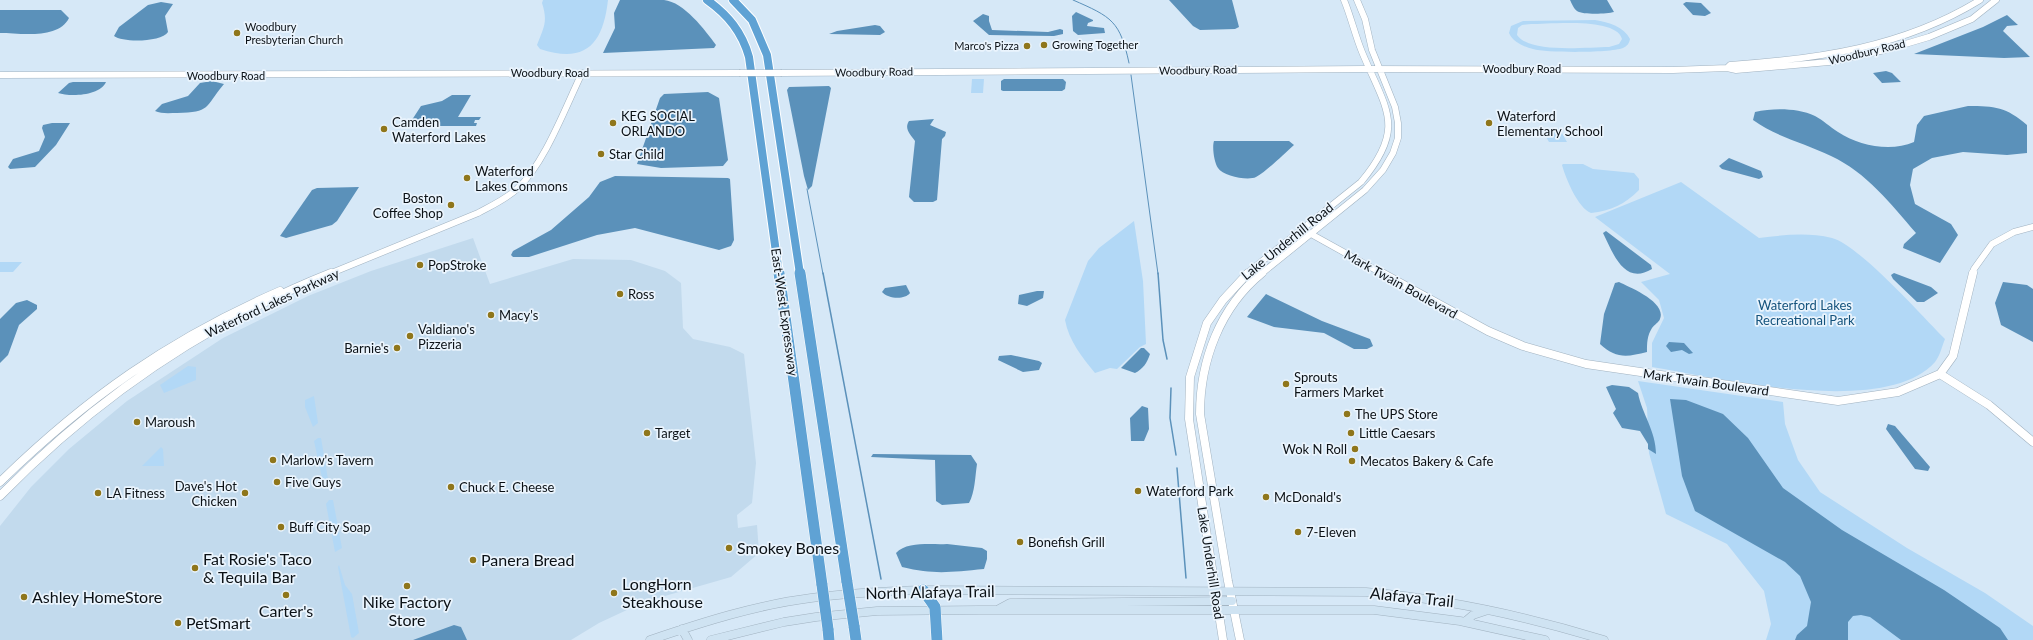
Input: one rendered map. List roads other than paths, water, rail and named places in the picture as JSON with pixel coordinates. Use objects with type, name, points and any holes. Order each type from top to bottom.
[{"type":"highway","name":"East-West Expressway","points":[[707,0],[733,23],[742,37],[749,57],[829,635]]},
{"type":"highway","name":"East-West Expressway","points":[[733,0],[752,20],[767,55],[856,640]]},
{"type":"highway","points":[[923,590],[938,610],[937,640]]},
{"type":"main road","name":"North Alafaya Trail","points":[[650,640],[682,628],[752,610],[810,598],[867,592],[923,590],[1215,591]]},
{"type":"main road","name":"Alafaya Trail","points":[[1215,591],[1330,591],[1394,593],[1463,603],[1549,622],[1604,640]]},
{"type":"main road","name":"North Alafaya Trail","points":[[711,640],[756,628],[816,617],[877,611],[1217,605]]},
{"type":"main road","name":"Alafaya Trail","points":[[1217,605],[1374,610],[1405,613],[1466,621],[1545,640]]},
{"type":"main road","points":[[1466,621],[1469,616],[1475,613],[1493,610]]},
{"type":"main road","points":[[682,628],[688,640]]},
{"type":"street","name":"Lake Underhill Road","points":[[1223,640],[1189,419],[1190,377],[1207,322],[1222,300],[1241,278],[1361,182],[1374,168],[1385,150],[1389,120],[1386,105],[1358,43],[1344,0]]},
{"type":"street","name":"Lake Underhill Road","points":[[1240,640],[1230,591],[1200,414],[1200,396],[1209,353],[1218,326],[1234,303],[1252,281],[1365,190],[1381,174],[1395,153],[1399,123],[1392,97],[1372,49],[1365,20],[1357,0]]},
{"type":"street","name":"Woodbury Road","points":[[1727,68],[1730,64],[1762,63],[1872,46],[1919,32],[1962,13],[1980,0]]},
{"type":"street","name":"Woodbury Road","points":[[0,75],[782,73],[1369,69],[1650,70],[1727,68],[1736,70],[1829,62],[1885,50],[1929,37],[1972,19],[1996,0]]},
{"type":"street","name":"Waterford Lakes Parkway","points":[[0,496],[28,467],[72,427],[113,394],[161,361],[206,334],[251,310],[359,262],[473,216],[499,202],[517,189],[536,167],[582,73]]},
{"type":"street","points":[[2033,227],[2014,232],[1992,244],[1974,269],[1953,356],[1940,374],[1974,393],[2033,442]]},
{"type":"street","name":"Mark Twain Boulevard","points":[[1302,229],[1488,331],[1523,346],[1586,364],[1838,401],[1898,392],[1940,374]]},
{"type":"street","name":"Waterford Lakes Parkway","points":[[0,482],[37,445],[83,407],[124,376],[166,348],[244,306],[351,262],[359,262]]},
{"type":"waterway","points":[[1073,0],[1097,11],[1112,22],[1118,29],[1122,38],[1129,63]]},
{"type":"waterway","points":[[1131,75],[1158,274]]},
{"type":"waterway","points":[[807,189],[823,274]]},
{"type":"waterway","points":[[823,273],[881,579]]},
{"type":"waterway","points":[[1158,273],[1163,340],[1167,359]]},
{"type":"waterway","points":[[1171,388],[1170,418],[1176,455]]},
{"type":"waterway","points":[[1177,468],[1186,578]]},
{"type":"place","name":"Woodbury Presbyterian Church","points":[[237,33]]},
{"type":"place","name":"Growing Together","points":[[1044,45]]},
{"type":"place","name":"Marco's Pizza","points":[[1027,46]]},
{"type":"place","name":"KEG SOCIAL ORLANDO","points":[[613,123]]},
{"type":"place","name":"Waterford Elementary School","points":[[1489,123]]},
{"type":"place","name":"Camden Waterford Lakes","points":[[384,129]]},
{"type":"place","name":"Star Child","points":[[601,154]]},
{"type":"place","name":"Waterford Lakes Commons","points":[[467,178]]},
{"type":"place","name":"Boston Coffee Shop","points":[[451,205]]},
{"type":"place","name":"PopStroke","points":[[420,265]]},
{"type":"place","name":"Ross","points":[[620,294]]},
{"type":"place","name":"Macy's","points":[[491,315]]},
{"type":"place","name":"Valdiano's Pizzeria","points":[[410,336]]},
{"type":"place","name":"Barnie's","points":[[397,348]]},
{"type":"place","name":"Sprouts Farmers Market","points":[[1286,384]]},
{"type":"place","name":"The UPS Store","points":[[1347,414]]},
{"type":"place","name":"Maroush","points":[[137,422]]},
{"type":"place","name":"Target","points":[[647,433]]},
{"type":"place","name":"Little Caesars","points":[[1351,433]]},
{"type":"place","name":"Wok N Roll","points":[[1355,449]]},
{"type":"place","name":"Marlow's Tavern","points":[[273,460]]},
{"type":"place","name":"Mecatos Bakery & Cafe","points":[[1352,461]]},
{"type":"place","name":"Five Guys","points":[[277,482]]},
{"type":"place","name":"Chuck E. Cheese","points":[[451,487]]},
{"type":"place","name":"Waterford Park","points":[[1138,491]]},
{"type":"place","name":"LA Fitness","points":[[98,493]]},
{"type":"place","name":"Dave's Hot Chicken","points":[[245,493]]},
{"type":"place","name":"McDonald's","points":[[1266,497]]},
{"type":"place","name":"Buff City Soap","points":[[281,527]]},
{"type":"place","name":"7-Eleven","points":[[1298,532]]},
{"type":"place","name":"Bonefish Grill","points":[[1020,542]]},
{"type":"place","name":"Smokey Bones","points":[[729,548]]},
{"type":"place","name":"Panera Bread","points":[[473,560]]},
{"type":"place","name":"Fat Rosie's Taco & Tequila Bar","points":[[195,568]]},
{"type":"place","name":"Nike Factory Store","points":[[407,586]]},
{"type":"place","name":"LongHorn Steakhouse","points":[[614,593]]},
{"type":"place","name":"Carter's","points":[[286,595]]},
{"type":"place","name":"Ashley HomeStore","points":[[24,597]]},
{"type":"place","name":"PetSmart","points":[[178,623]]},
{"type":"park label","name":"Waterford Lakes Recreational Park","points":[[1805,312]]}]
